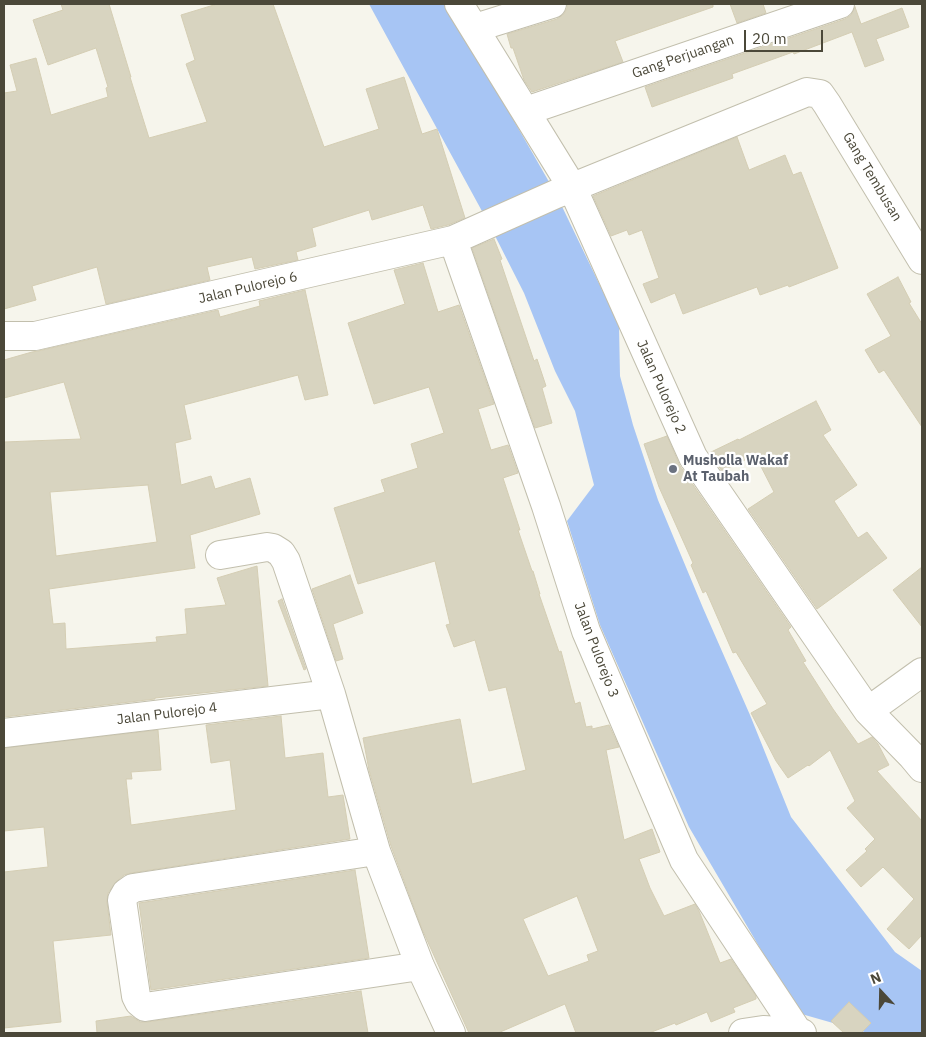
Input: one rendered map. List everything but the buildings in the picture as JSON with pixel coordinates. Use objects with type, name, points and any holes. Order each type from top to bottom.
[{"type":"street","name":"Jalan Pulorejo 2","points":[[459,4],[526,111],[693,457],[868,711],[922,768]]},
{"type":"street","points":[[475,28],[552,4]]},
{"type":"street","name":"Gang Perjuangan","points":[[526,111],[840,4]]},
{"type":"street","name":"Jalan Pulorejo 6","points":[[4,336],[35,336],[453,240],[564,191],[807,92],[820,94]]},
{"type":"street","name":"Gang Tembusan","points":[[820,94],[922,260]]},
{"type":"street","name":"Jalan Pulorejo 3","points":[[453,240],[546,506],[586,631],[684,860],[800,1032]]},
{"type":"street","points":[[220,555],[267,546],[281,553],[286,560],[331,694],[376,852],[420,966],[451,1033]]},
{"type":"street","points":[[868,711],[922,672]]},
{"type":"street","name":"Jalan Pulorejo 4","points":[[4,733],[331,694]]},
{"type":"street","points":[[376,852],[133,888],[126,893],[122,900],[136,996],[145,1007],[420,966]]},
{"type":"street","points":[[432,993],[436,1033]]},
{"type":"street","points":[[743,1033],[763,1030],[800,1032]]},
{"type":"water","points":[[369,4],[447,4],[556,194],[619,325],[620,376],[633,425],[658,500],[750,715],[791,817],[895,952],[922,971],[922,1033],[868,1033],[798,1013],[689,827],[600,625],[567,521],[594,485],[575,411],[555,371],[524,293],[489,224]]},
{"type":"place","name":"Musholla Wakaf At Taubah","points":[[673,469]]}]
